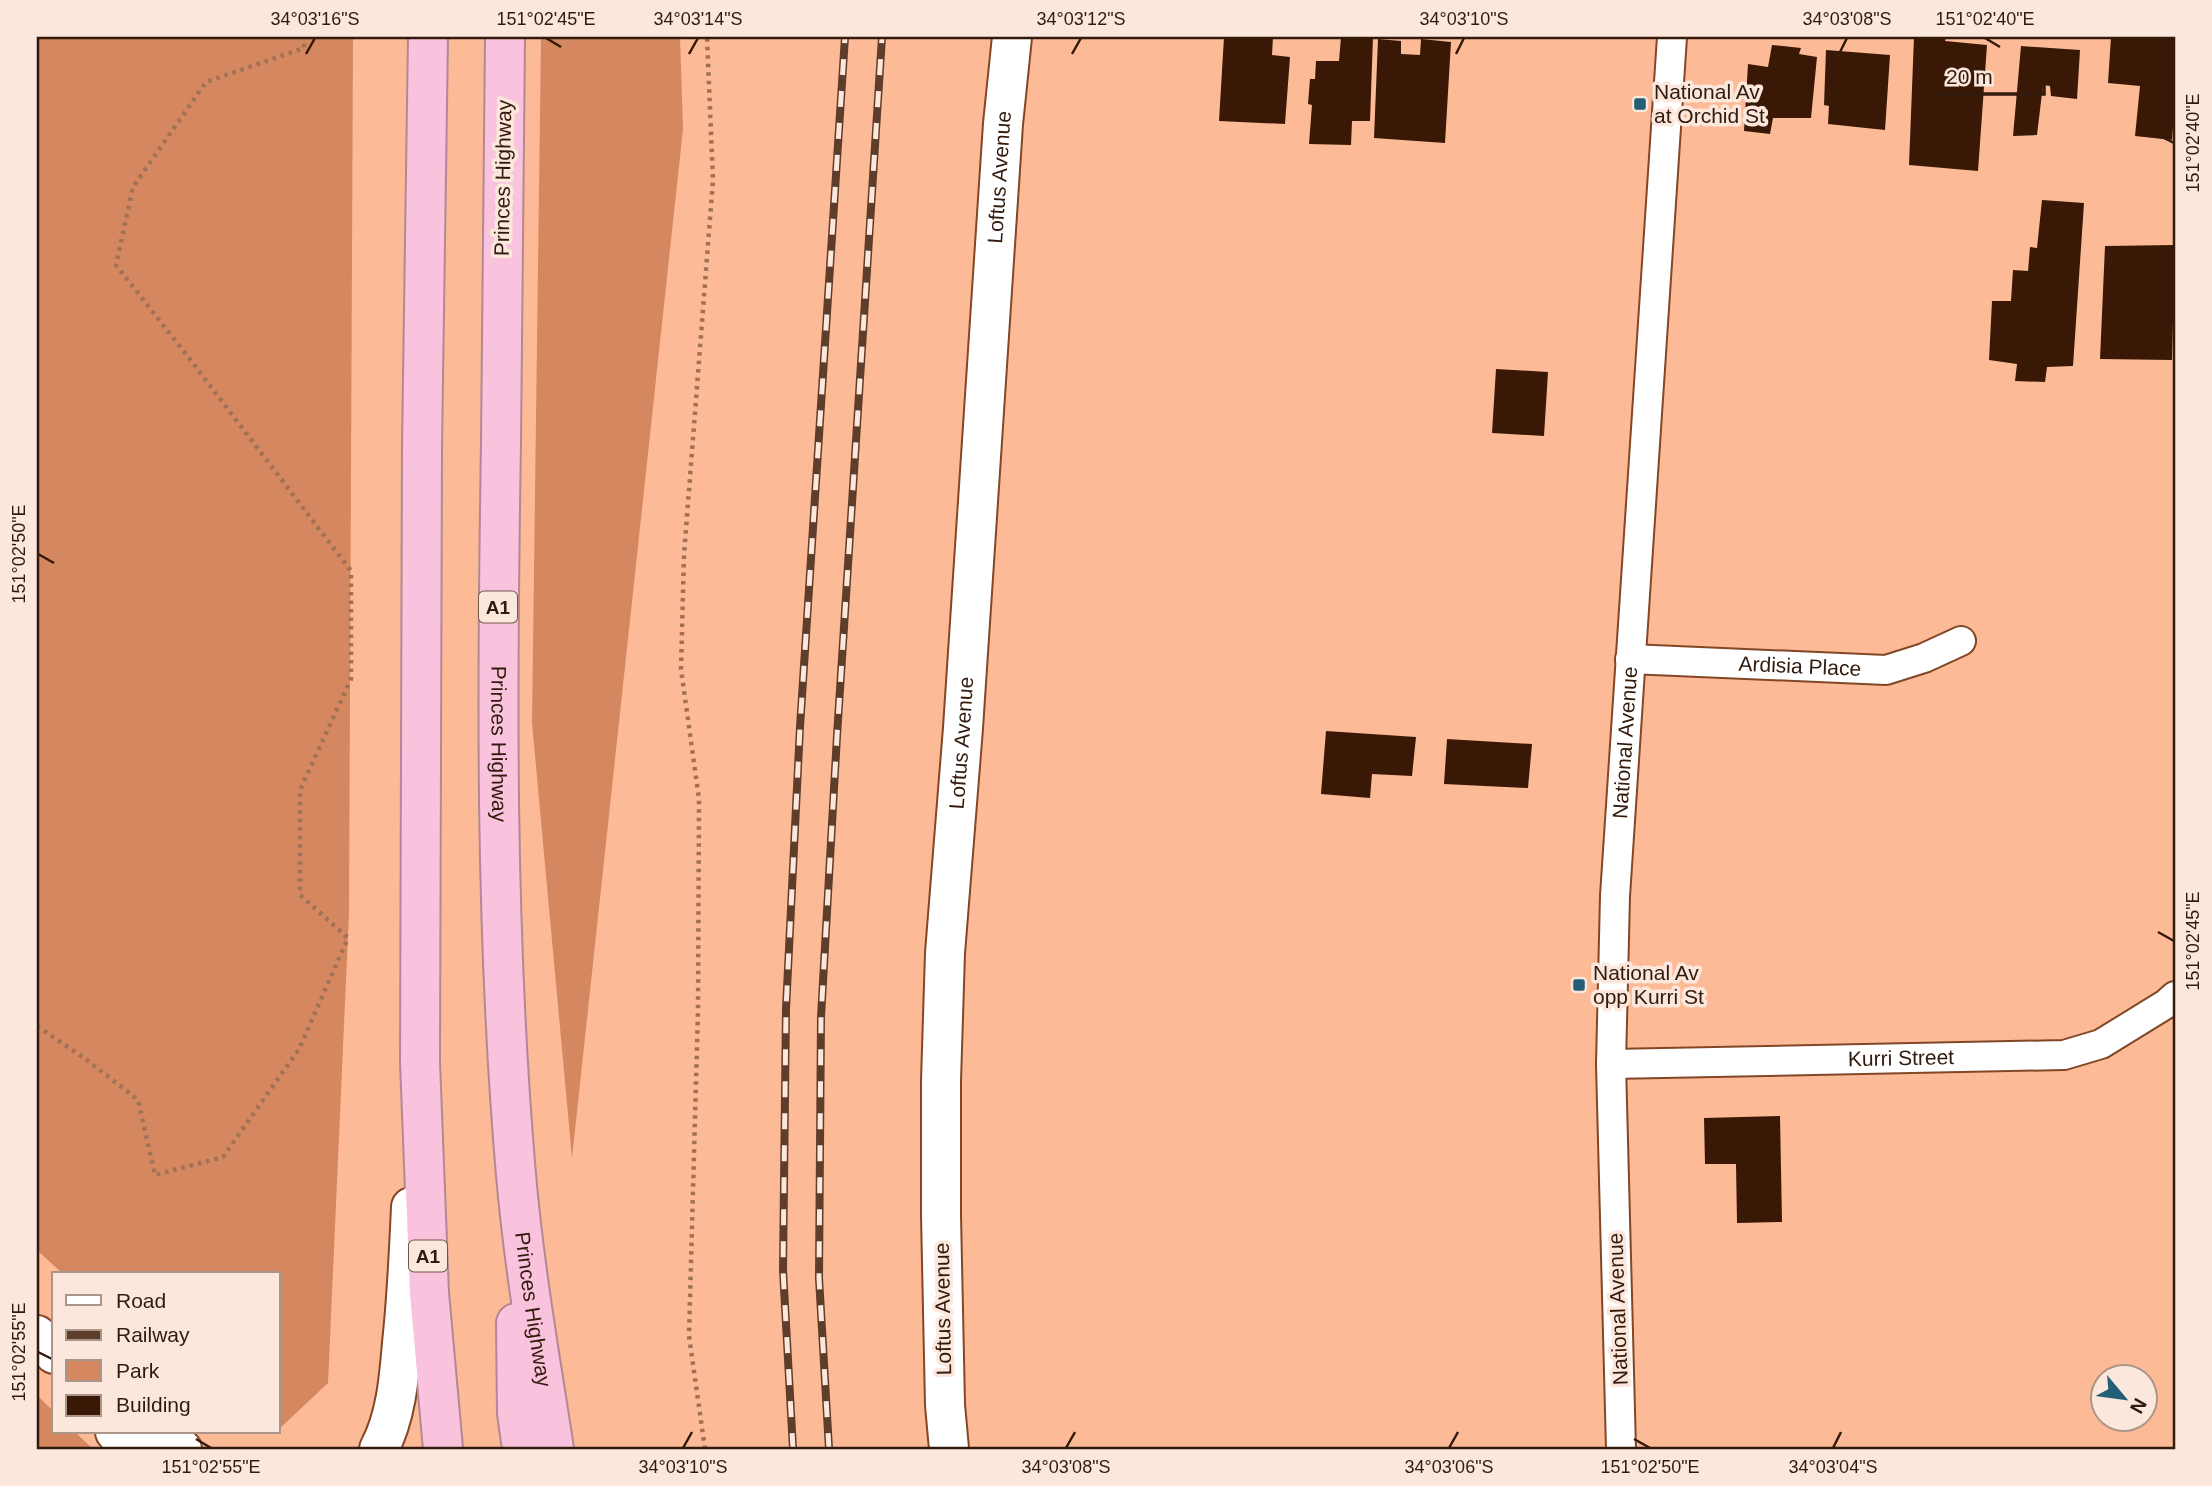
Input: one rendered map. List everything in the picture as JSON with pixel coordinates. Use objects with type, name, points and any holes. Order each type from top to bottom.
[{"type":"highway","name":"A1","points":[[428,37],[422,447],[420,1062],[429,1293],[443,1449]]},
{"type":"highway","name":"Princes Highway","points":[[505,37],[497,708],[506,1044],[516,1178],[527,1274],[554,1449]]},
{"type":"highway","points":[[516,1178],[517,1413],[522,1449]]},
{"type":"street","name":"Loftus Avenue","points":[[949,1449],[945,1405],[941,1215],[944,953],[963,728],[1003,124],[1012,37]]},
{"type":"street","name":"National Avenue","points":[[1622,1449],[1611,1065],[1615,896],[1672,37]]},
{"type":"street","name":"Ardisia Place","points":[[1630,659],[1886,670],[1924,658],[1961,641]]},
{"type":"street","name":"Kurri Street","points":[[1611,1065],[2064,1055],[2101,1044],[2175,996]]},
{"type":"street","points":[[379,1449],[390,1423],[398,1386],[420,1062]]},
{"type":"street","points":[[37,1335],[52,1352]]},
{"type":"street","points":[[123,1434],[159,1443]]},
{"type":"path","points":[[37,1026],[87,1060],[138,1100],[155,1175],[223,1157],[299,1049],[348,938],[300,895],[300,790],[351,678],[351,571],[116,265],[133,187],[206,82],[303,48],[304,37]]},
{"type":"path","points":[[705,1449],[689,1336],[698,1010],[699,799],[681,669],[684,555],[713,180],[708,37]]},
{"type":"green space","points":[[37,37],[353,37],[349,914],[328,1383],[280,1428],[280,1272],[61,1272],[37,1250]]},
{"type":"green space","points":[[541,37],[680,37],[683,129],[572,1158],[532,723]]},
{"type":"green space","points":[[37,1395],[52,1410],[52,1434],[77,1434],[93,1449],[37,1449]]},
{"type":"building","points":[[1224,37],[1273,37],[1272,55],[1290,57],[1285,124],[1219,121]]},
{"type":"building","points":[[1341,37],[1373,37],[1370,121],[1352,121],[1351,145],[1309,144],[1312,105],[1308,104],[1310,79],[1315,79],[1316,61],[1339,61]]},
{"type":"building","points":[[1914,37],[1946,37],[1945,41],[1987,45],[1978,171],[1909,165]]},
{"type":"building","points":[[2111,37],[2175,37],[2172,140],[2135,136],[2140,86],[2108,83]]},
{"type":"building","points":[[1378,39],[1401,41],[1401,54],[1420,55],[1421,39],[1451,42],[1445,143],[1374,138]]},
{"type":"building","points":[[1772,45],[1801,48],[1799,54],[1817,57],[1811,118],[1773,118],[1770,134],[1744,131],[1748,64],[1768,67]]},
{"type":"building","points":[[2021,46],[2080,50],[2077,99],[2051,96],[2050,86],[2043,85],[2037,135],[2013,136]]},
{"type":"building","points":[[1826,50],[1890,55],[1885,130],[1828,124],[1829,106],[1824,105]]},
{"type":"building","points":[[2042,200],[2084,203],[2073,366],[2047,367],[2045,382],[2015,381],[2017,364],[1989,360],[1992,301],[2011,301],[2013,270],[2028,271],[2030,247],[2037,248]]},
{"type":"building","points":[[2175,245],[2172,360],[2100,359],[2105,246]]},
{"type":"building","points":[[1496,369],[1548,372],[1544,436],[1492,433]]},
{"type":"building","points":[[1326,731],[1416,737],[1412,776],[1372,774],[1370,798],[1321,794]]},
{"type":"building","points":[[1447,739],[1532,744],[1528,788],[1444,784]]},
{"type":"building","points":[[1780,1116],[1782,1222],[1737,1223],[1736,1164],[1705,1164],[1704,1118]]},
{"type":"railway","points":[[793,1449],[783,1270],[786,1009],[800,727],[845,37]]},
{"type":"railway","points":[[829,1449],[819,1278],[821,1017],[882,37]]},
{"type":"place","name":"National Av at Orchid St","points":[[1640,104]]},
{"type":"place","name":"National Av opp Kurri St","points":[[1579,985]]}]
